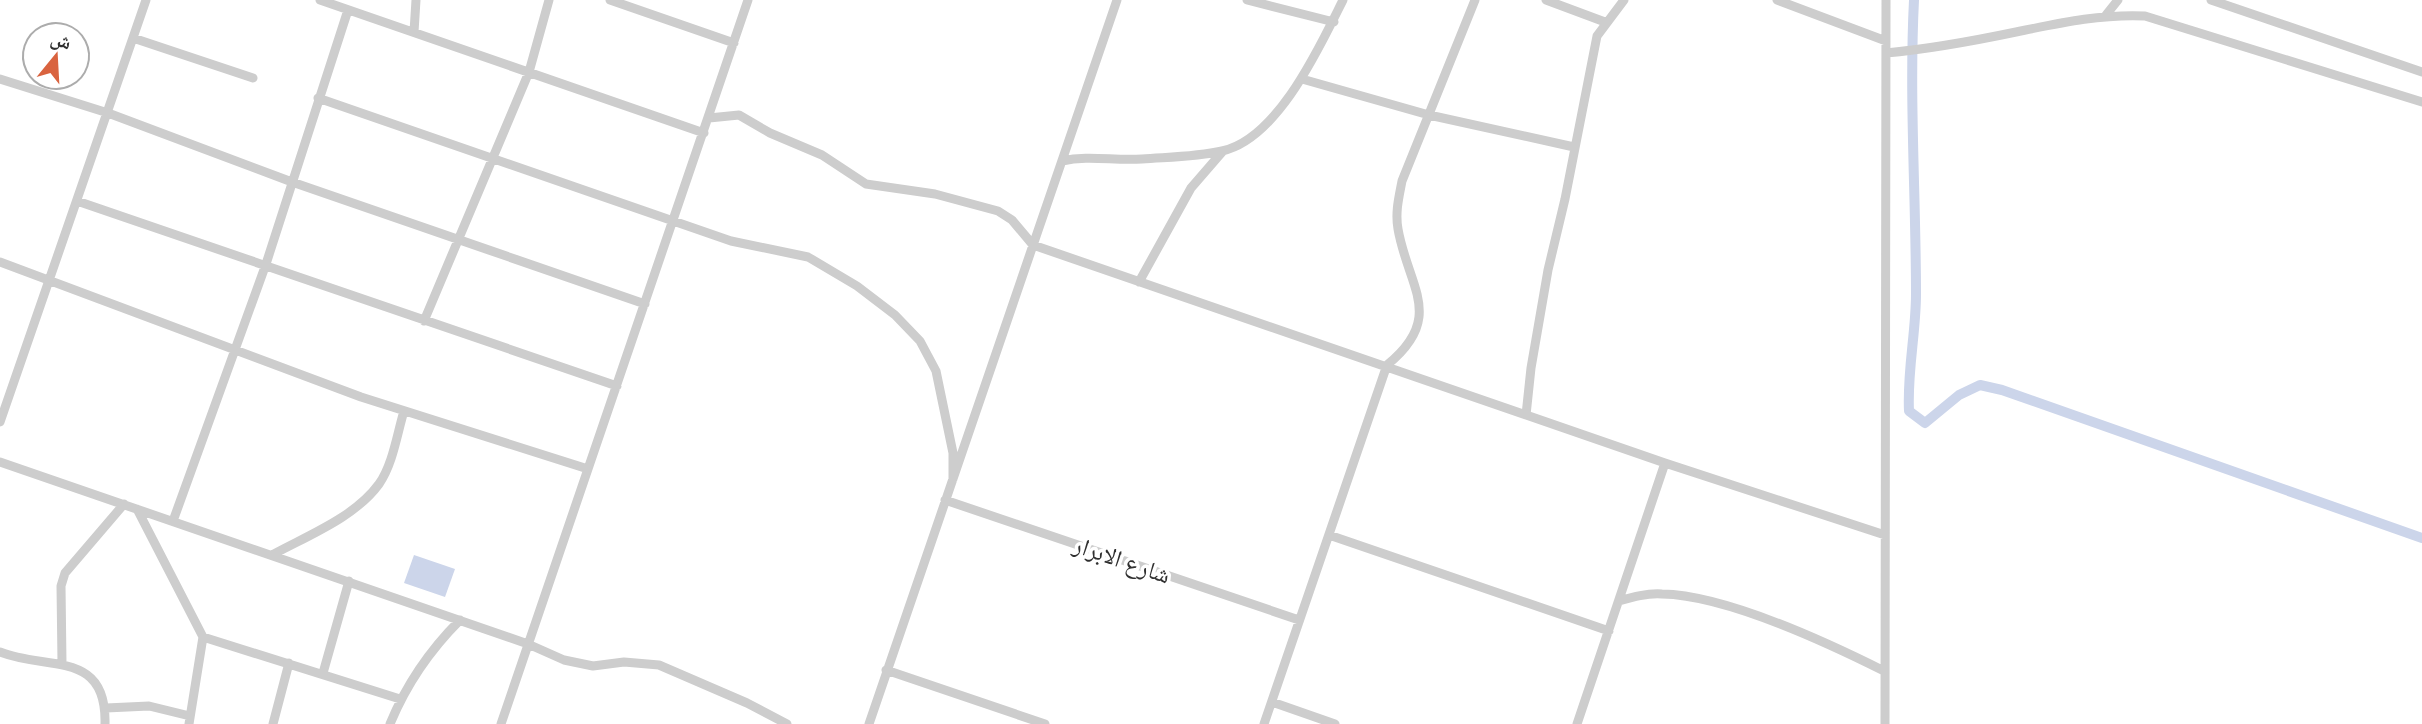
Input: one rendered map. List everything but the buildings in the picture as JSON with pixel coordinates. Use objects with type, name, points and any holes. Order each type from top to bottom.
[{"type":"street","points":[[0,422],[146,0]]},
{"type":"street","points":[[320,0],[704,133]]},
{"type":"street","points":[[414,32],[416,0]]},
{"type":"street","points":[[424,321],[494,161],[529,72],[549,0]]},
{"type":"street","points":[[610,0],[734,43]]},
{"type":"street","points":[[502,724],[748,0]]},
{"type":"street","points":[[869,724],[1117,0]]},
{"type":"street","points":[[1247,0],[1334,22]]},
{"type":"street","points":[[1139,282],[1191,188],[1223,151],[1258,131],[1303,79],[1343,0]]},
{"type":"street","points":[[1265,724],[1387,365],[1404,349],[1419,326],[1416,292],[1398,229],[1397,209],[1402,181],[1475,0]]},
{"type":"street","points":[[1546,0],[1605,22]]},
{"type":"street","points":[[1526,415],[1531,368],[1548,270],[1597,36],[1624,0]]},
{"type":"street","points":[[1777,0],[1886,41]]},
{"type":"street","points":[[1885,724],[1886,0]]},
{"type":"street","points":[[2106,15],[2118,0]]},
{"type":"street","points":[[2211,0],[2422,72]]},
{"type":"street","points":[[173,521],[266,264],[348,10]]},
{"type":"street","points":[[1886,53],[1925,49],[2106,15],[2145,16],[2422,102]]},
{"type":"street","points":[[134,38],[253,78]]},
{"type":"street","points":[[0,79],[108,113],[292,182],[645,304]]},
{"type":"street","points":[[1303,79],[1429,115],[1574,147]]},
{"type":"street","points":[[318,98],[674,222],[731,240],[808,257],[857,286],[895,315],[920,341],[936,371],[953,453],[953,479]]},
{"type":"street","points":[[709,118],[739,115],[770,133],[822,155],[866,184],[936,194],[998,211],[1012,220],[1033,245],[1665,463],[1885,535]]},
{"type":"street","points":[[1062,161],[1094,156],[1124,160],[1223,151]]},
{"type":"street","points":[[77,201],[617,386]]},
{"type":"street","points":[[0,262],[235,351],[404,411],[588,469]]},
{"type":"street","points":[[274,554],[339,518],[379,484],[389,463],[404,411]]},
{"type":"street","points":[[0,462],[274,554],[528,644],[565,660],[593,666],[624,662],[659,666],[747,702],[787,724]]},
{"type":"street","points":[[1577,724],[1665,463]]},
{"type":"street","name":"شارع الابرار","points":[[945,500],[1299,620]]},
{"type":"street","points":[[62,663],[61,586],[65,573],[124,504]]},
{"type":"street","points":[[106,708],[149,706],[189,720],[203,637],[137,509]]},
{"type":"street","points":[[1329,536],[1609,631]]},
{"type":"street","points":[[323,673],[349,581]]},
{"type":"street","points":[[1619,601],[1662,593],[1695,598],[1831,644],[1884,671]]},
{"type":"street","points":[[390,724],[400,699],[437,643],[460,620]]},
{"type":"street","points":[[203,637],[400,699]]},
{"type":"street","points":[[0,652],[62,663],[80,670],[95,684],[106,708],[105,724]]},
{"type":"street","points":[[273,724],[289,663]]},
{"type":"street","points":[[886,670],[1045,724]]},
{"type":"street","points":[[1272,702],[1335,724]]},
{"type":"water","points":[[414,555],[455,569],[445,597],[404,583]]},
{"type":"waterway","points":[[1914,0],[1912,110],[1916,294],[1909,411],[1925,423],[1959,395],[1980,385],[2002,390],[2422,538]]}]
